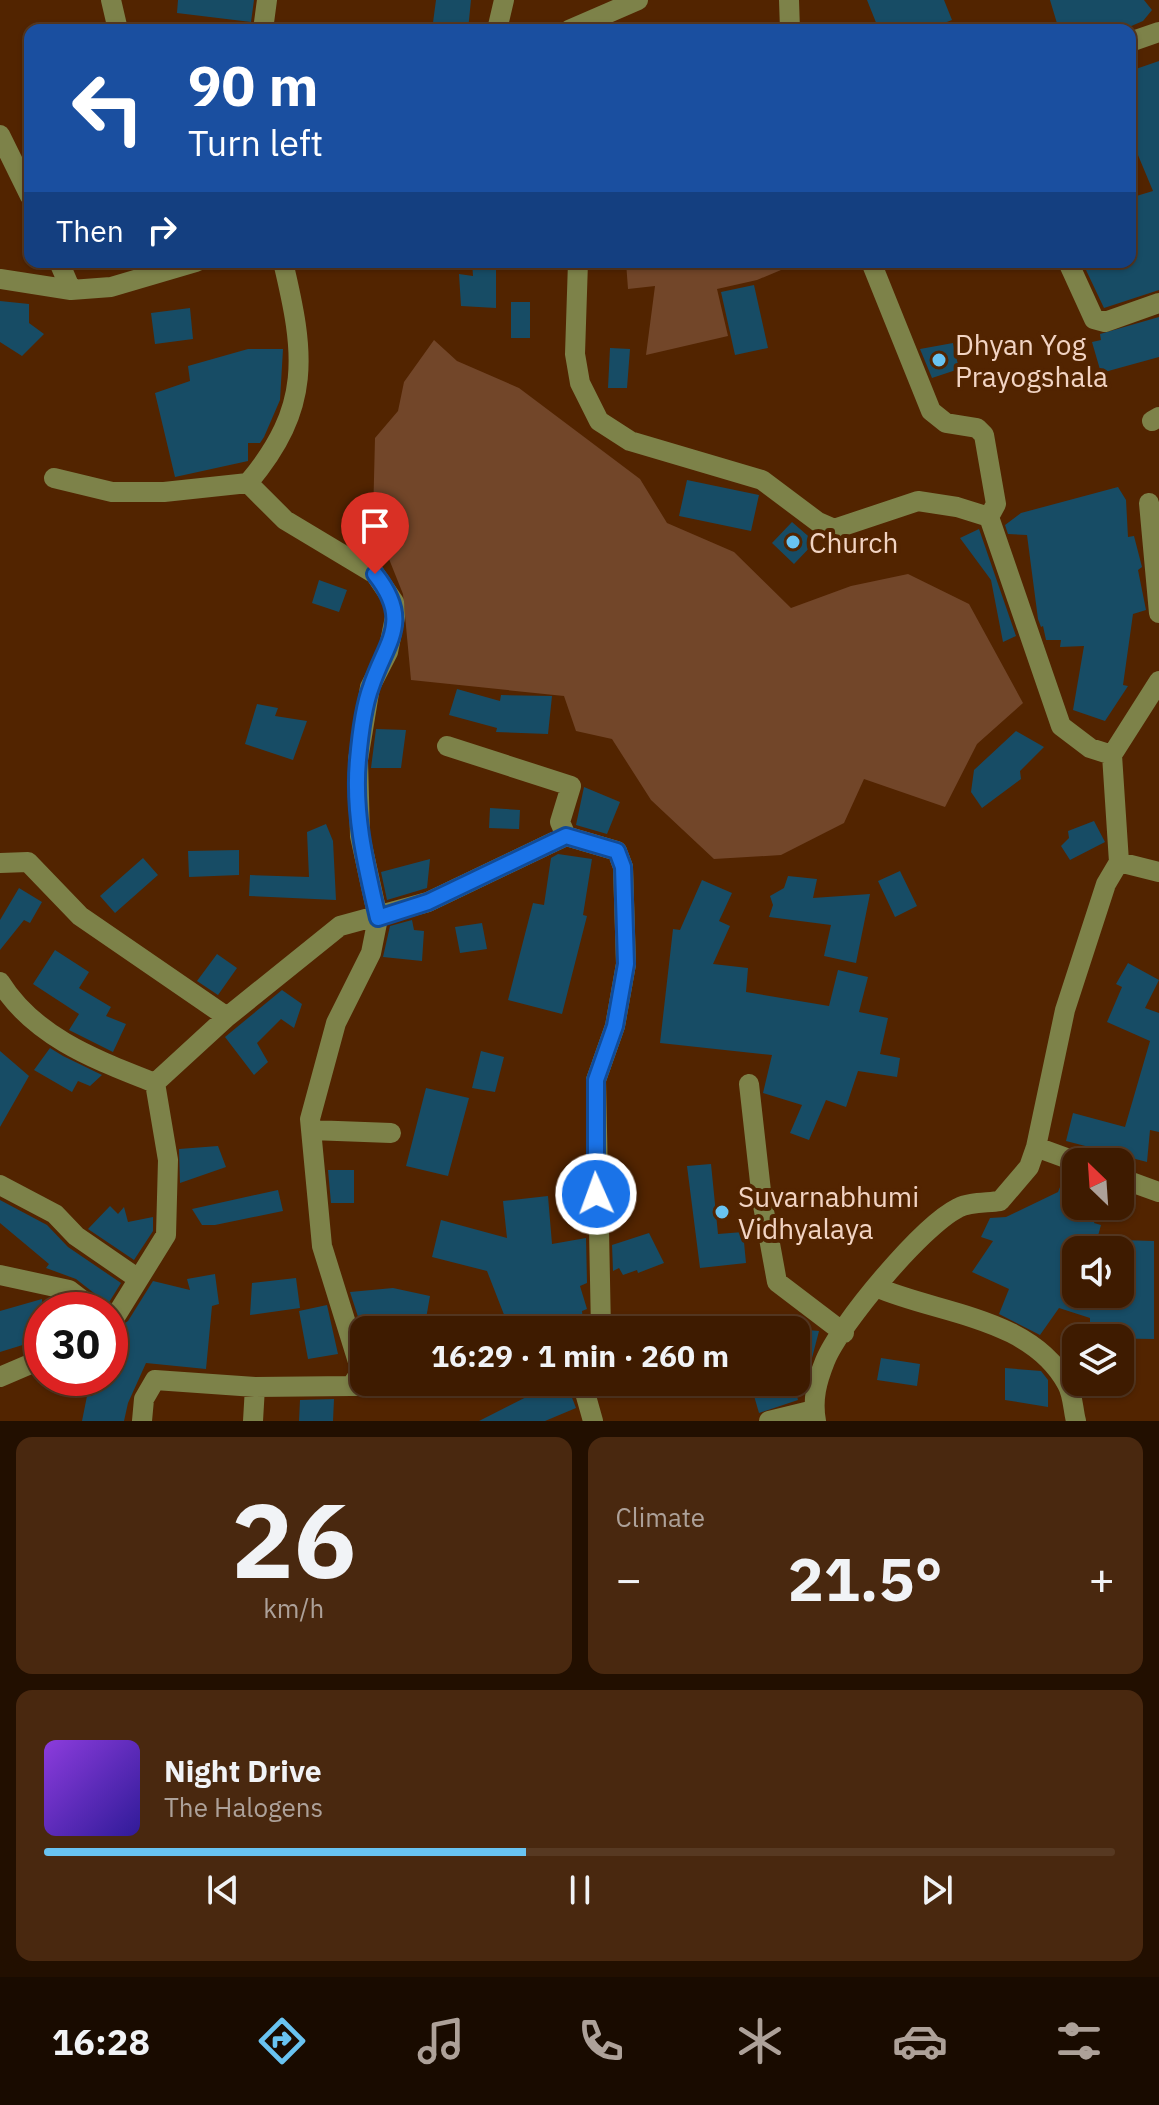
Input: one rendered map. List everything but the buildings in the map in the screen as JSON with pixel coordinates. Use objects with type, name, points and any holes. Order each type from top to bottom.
[{"type":"street","points":[[111,0],[117,24]]},
{"type":"street","points":[[264,24],[267,0]]},
{"type":"street","points":[[498,24],[504,0]]},
{"type":"street","points":[[583,24],[638,0]]},
{"type":"street","points":[[789,0],[790,24]]},
{"type":"street","points":[[1136,40],[1159,32]]},
{"type":"street","points":[[0,135],[22,158]]},
{"type":"street","points":[[62,268],[71,290]]},
{"type":"street","points":[[0,279],[71,290],[111,287],[176,268]]},
{"type":"street","points":[[54,478],[112,492],[164,492],[248,483],[284,434],[295,400],[299,351],[295,314],[284,268]]},
{"type":"street","points":[[578,268],[575,354],[580,383],[599,421],[630,441],[762,480],[818,522],[834,529],[918,501],[957,507],[989,517]]},
{"type":"street","points":[[873,268],[931,411],[946,423],[977,428],[984,435],[996,504],[989,517],[1061,726],[1090,748],[1112,755]]},
{"type":"street","points":[[1071,268],[1094,319],[1105,322],[1159,303]]},
{"type":"street","points":[[248,483],[285,520],[375,574],[394,602],[395,617],[388,652],[370,687],[358,760],[360,836],[378,918],[371,953],[336,1023],[310,1119],[322,1246],[350,1336]]},
{"type":"street","points":[[1149,503],[1159,613]]},
{"type":"street","points":[[769,1421],[815,1415],[815,1389],[827,1357],[876,1287],[927,1229],[960,1206],[1000,1201],[1029,1167],[1065,1010],[1106,884],[1119,862],[1112,755],[1159,681]]},
{"type":"street","points":[[447,746],[571,786],[560,822],[566,836]]},
{"type":"street","points":[[155,1083],[227,1017],[340,926],[428,902],[566,836],[617,851],[623,867],[626,964],[615,1026],[596,1080],[601,1316]]},
{"type":"street","points":[[0,863],[28,862],[80,916],[227,1017]]},
{"type":"street","points":[[1119,862],[1159,872]]},
{"type":"street","points":[[0,982],[44,1029],[81,1054],[155,1083]]},
{"type":"street","points":[[128,1294],[166,1235],[168,1160],[155,1083]]},
{"type":"street","points":[[749,1084],[762,1200],[777,1282],[844,1333]]},
{"type":"street","points":[[311,1130],[391,1133]]},
{"type":"street","points":[[1036,1147],[1062,1157]]},
{"type":"street","points":[[1134,1183],[1159,1192]]},
{"type":"street","points":[[0,1185],[55,1214],[76,1236],[137,1278]]},
{"type":"street","points":[[0,1275],[72,1292]]},
{"type":"street","points":[[876,1287],[1001,1329],[1041,1353],[1068,1385],[1076,1421]]},
{"type":"street","points":[[0,1377],[24,1367]]},
{"type":"street","points":[[142,1421],[144,1399],[155,1380],[255,1387],[350,1386]]},
{"type":"street","points":[[253,1421],[255,1387]]},
{"type":"street","points":[[586,1396],[593,1421]]},
{"type":"shaded area","points":[[626,268],[786,268],[757,280],[717,289],[728,336],[646,355],[655,286],[628,289]]},
{"type":"shaded area","points":[[434,340],[457,361],[519,388],[640,479],[667,523],[734,552],[791,608],[851,586],[908,574],[969,604],[1023,703],[977,744],[945,807],[864,779],[844,823],[781,855],[714,859],[651,800],[612,739],[576,731],[564,696],[411,680],[403,594],[373,519],[375,438],[398,411],[404,382]]},
{"type":"place","name":"Dhyan Yog Prayogshala","points":[[939,360]]},
{"type":"place","name":"Church","points":[[793,542]]},
{"type":"place","name":"Suvarnabhumi Vidhyalaya","points":[[722,1212]]},
{"type":"route","points":[[375,574],[394,602],[395,617],[388,652],[370,687],[358,760],[360,836],[378,918],[428,902],[566,836],[582,838],[617,851],[623,867],[626,964],[615,1026],[596,1080],[596,1194]]}]
